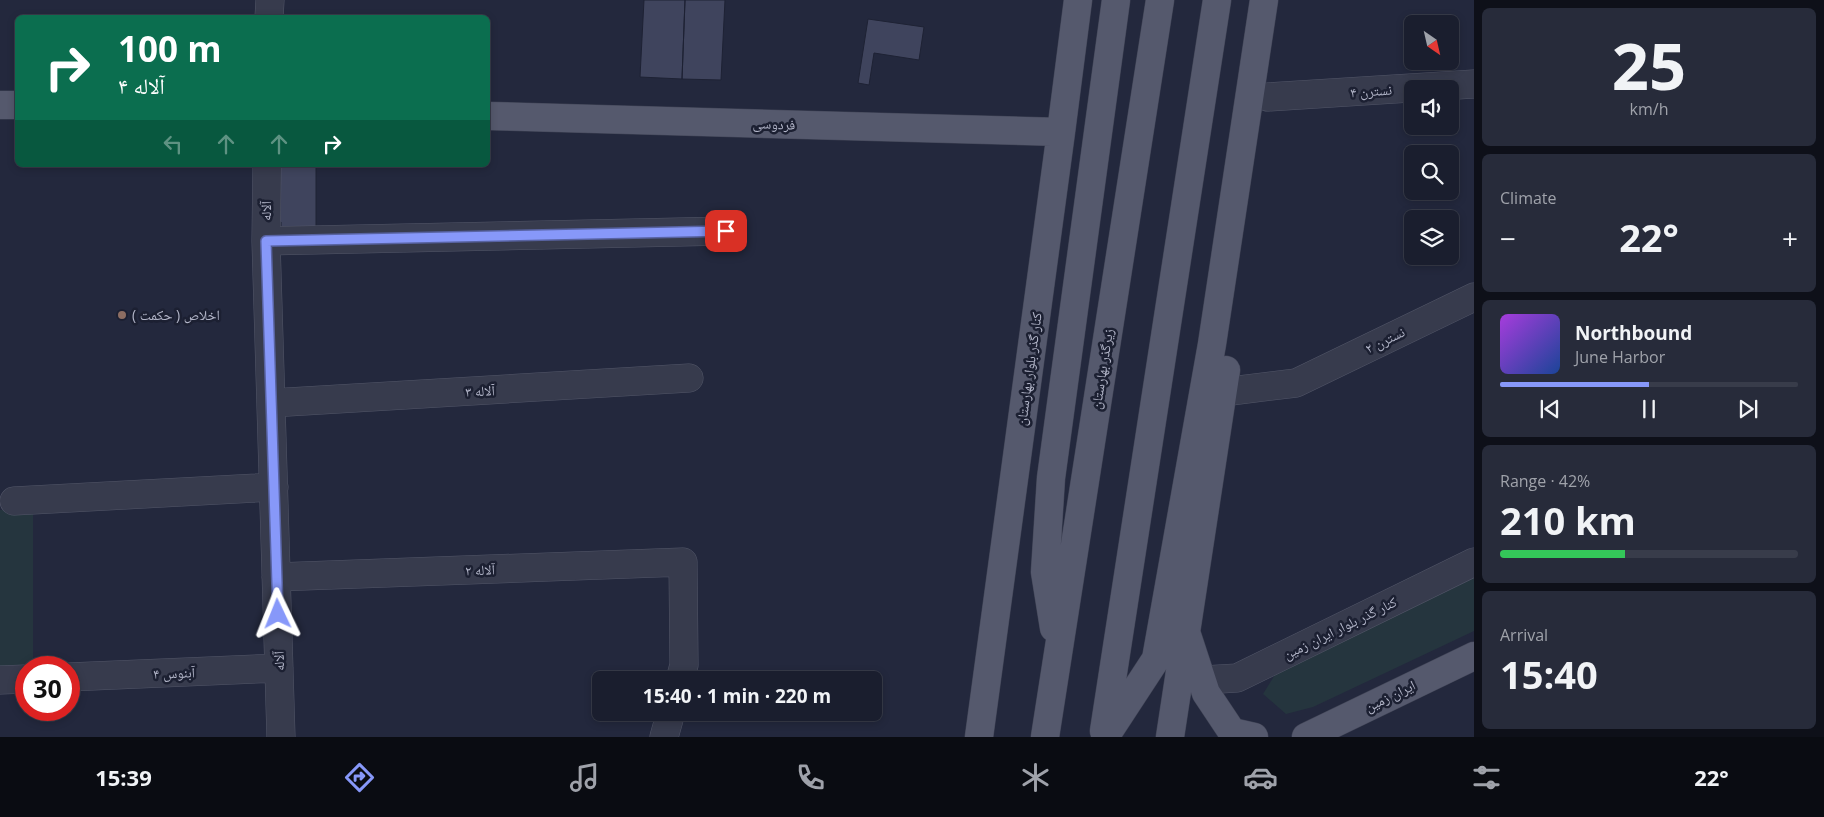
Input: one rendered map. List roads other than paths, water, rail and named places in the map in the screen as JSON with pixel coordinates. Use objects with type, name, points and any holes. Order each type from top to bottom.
[{"type":"main road","name":"کنار گذر بلوار بهارستان","points":[[978,737],[1062,132],[1078,0]]},
{"type":"main road","points":[[1058,653],[1045,572],[1051,478],[1116,0]]},
{"type":"main road","name":"زیرگذر بهارستان","points":[[1045,737],[1160,0]]},
{"type":"main road","points":[[1104,737],[1217,0]]},
{"type":"main road","points":[[1104,737],[1156,659],[1212,344],[1264,0]]},
{"type":"main road","points":[[1170,737],[1185,629],[1283,0]]},
{"type":"main road","points":[[0,105],[15,105]]},
{"type":"main road","name":"فردوسی","points":[[490,116],[1062,132]]},
{"type":"main road","points":[[1185,629],[1206,693],[1232,732],[1254,737]]},
{"type":"main road","name":"ایران زمین","points":[[1306,737],[1474,656]]},
{"type":"street","points":[[269,15],[270,0]]},
{"type":"street","name":"نسترن ۴","points":[[1268,97],[1474,84]]},
{"type":"street","name":"آلاله","points":[[267,167],[266,241],[281,737]]},
{"type":"street","points":[[266,241],[726,231]]},
{"type":"street","name":"نسترن ۲","points":[[1223,392],[1296,383],[1474,297]]},
{"type":"street","name":"آلاله ۳","points":[[271,403],[689,378]]},
{"type":"street","points":[[14,501],[274,487]]},
{"type":"street","name":"آلاله ۲","points":[[276,577],[683,562],[684,665],[682,671]]},
{"type":"street","name":"کنار گذر بلوار ایران زمین","points":[[1202,680],[1237,678],[1474,562]]},
{"type":"street","name":"آبنوس ۴","points":[[80,677],[279,668]]},
{"type":"street","points":[[0,680],[15,679]]},
{"type":"street","points":[[664,737],[668,721]]},
{"type":"place","name":"اخلاص ( حکمت )","points":[[122,315]]}]
